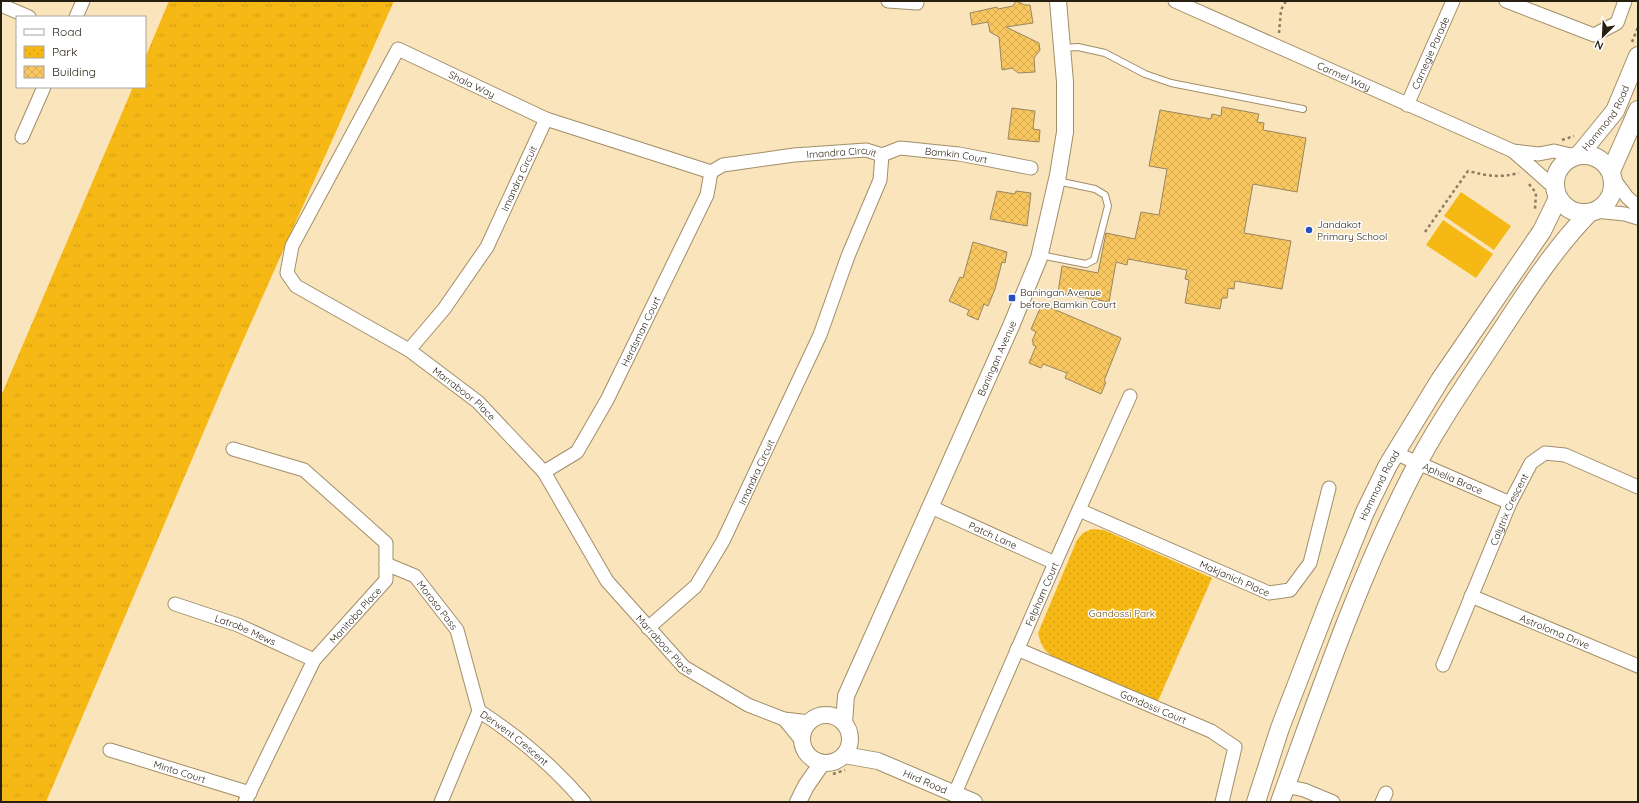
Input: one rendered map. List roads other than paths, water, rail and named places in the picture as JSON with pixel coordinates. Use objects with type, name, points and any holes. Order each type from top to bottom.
[{"type":"main road","name":"Hammond Road","points":[[1577,155],[1615,111],[1638,56]]},
{"type":"main road","points":[[1612,174],[1638,110]]},
{"type":"main road","points":[[1282,794],[1332,659],[1377,549],[1418,463],[1447,413],[1528,289],[1564,238],[1592,212],[1608,201],[1614,186],[1612,174],[1605,163],[1598,157],[1577,155],[1566,160],[1560,167],[1556,176],[1557,193],[1571,210],[1592,212]]},
{"type":"main road","name":"Hammond Road","points":[[1256,802],[1280,728],[1365,512],[1395,453],[1440,380],[1542,231],[1557,193]]},
{"type":"street","points":[[76,16],[83,1]]},
{"type":"street","points":[[888,1],[917,3]]},
{"type":"street","name":"Baningan Avenue","points":[[844,723],[846,696],[1011,326],[1040,255],[1057,181],[1066,132],[1065,82],[1058,1]]},
{"type":"street","name":"Carmel Way","points":[[1175,1],[1513,151],[1539,154],[1554,151],[1577,155]]},
{"type":"street","name":"Carnegie Parade","points":[[1407,105],[1453,1]]},
{"type":"street","points":[[1506,1],[1594,35],[1617,22],[1625,1]]},
{"type":"street","points":[[1,5],[27,16]]},
{"type":"street","name":"Shala Way","points":[[398,49],[546,119]]},
{"type":"street","name":"Marraboor Place","points":[[398,49],[292,246],[287,273],[296,286],[409,350],[478,402],[544,472],[606,581],[684,667],[748,705],[784,719],[810,722]]},
{"type":"street","points":[[22,137],[44,88]]},
{"type":"street","points":[[546,119],[711,172]]},
{"type":"street","name":"Imandra Circuit","points":[[409,350],[444,309],[487,247],[546,119]]},
{"type":"street","name":"Bamkin Court","points":[[882,155],[900,148],[959,154],[1031,168]]},
{"type":"street","name":"Imandra Circuit","points":[[648,628],[696,586],[723,542],[820,335],[848,256],[880,180],[882,155],[866,150],[794,155],[723,165],[711,172]]},
{"type":"street","name":"Carmel Way","points":[[1513,151],[1557,193]]},
{"type":"street","name":"Herdsman Court","points":[[544,472],[577,452],[608,400],[707,195],[711,172]]},
{"type":"street","points":[[1612,174],[1627,197],[1638,207]]},
{"type":"street","points":[[1592,212],[1624,214],[1638,218]]},
{"type":"street","name":"Felpham Court","points":[[955,793],[1017,649],[1130,396]]},
{"type":"street","name":"Manitoba Place","points":[[233,449],[304,470],[386,543],[386,580],[314,660],[248,797]]},
{"type":"street","name":"Aphelia Brace","points":[[1395,453],[1510,503]]},
{"type":"street","name":"Calytrix Crescent","points":[[1443,665],[1510,503],[1531,463],[1545,454],[1565,455],[1638,487]]},
{"type":"street","name":"Makjanich Place","points":[[1079,510],[1269,593],[1290,590],[1310,563],[1329,488]]},
{"type":"street","name":"Patch Lane","points":[[931,507],[1055,563]]},
{"type":"street","name":"Moroso Pass","points":[[386,564],[415,576],[457,630],[479,711]]},
{"type":"street","name":"Astroloma Drive","points":[[1471,596],[1638,666]]},
{"type":"street","name":"Latrobe Mews","points":[[175,604],[238,624],[314,660]]},
{"type":"street","name":"Gandossi Court","points":[[1017,649],[1212,731],[1235,747],[1222,802]]},
{"type":"street","name":"Baningan Avenue","points":[[825,716],[846,696]]},
{"type":"street","name":"Derwent Crescent","points":[[442,802],[479,711],[512,733],[573,789],[584,802]]},
{"type":"street","points":[[825,716],[837,718],[844,723],[850,739],[847,762],[838,760],[820,764],[804,749],[802,741],[805,728],[810,722],[817,717],[825,716]]},
{"type":"street","name":"Marraboor Place","points":[[784,719],[802,741]]},
{"type":"street","name":"Hird Road","points":[[850,739],[878,761],[974,802]]},
{"type":"street","name":"Minto Court","points":[[110,750],[248,797]]},
{"type":"street","name":"Hird Road","points":[[847,762],[878,761]]},
{"type":"street","points":[[798,802],[820,764]]},
{"type":"street","points":[[1282,794],[1304,790],[1333,802]]},
{"type":"lane","points":[[1062,48],[1078,47],[1105,53],[1145,74],[1171,83],[1303,109]]},
{"type":"lane","points":[[1040,255],[1086,264],[1094,260],[1108,206],[1105,196],[1095,189],[1057,181]]},
{"type":"place","name":"Jandakot Primary School","points":[[1309,230]]},
{"type":"place","name":"Baningan Avenue before Bamkin Court","points":[[1012,298]]},
{"type":"park label","name":"Gandossi Park","points":[[1122,613]]}]
